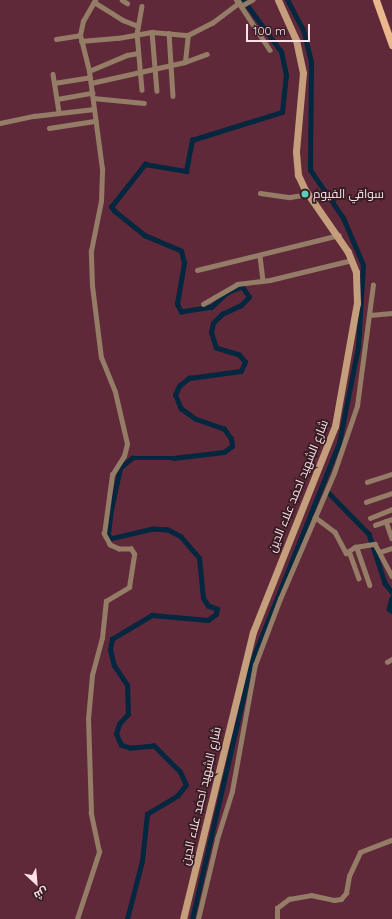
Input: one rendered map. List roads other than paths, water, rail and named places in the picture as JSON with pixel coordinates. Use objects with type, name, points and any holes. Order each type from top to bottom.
[{"type":"main road","name":"شارع الشهيد احمد علاء الدين","points":[[183,919],[253,632],[320,466],[339,411],[357,303],[356,272],[352,260],[339,235],[308,194],[298,175],[296,159],[302,95],[302,62],[294,33],[278,0]]},
{"type":"main road","points":[[376,0],[392,45]]},
{"type":"main road","points":[[380,0],[392,33]]},
{"type":"street","points":[[122,0],[127,3]]},
{"type":"street","points":[[77,919],[99,852],[91,813],[88,719],[92,675],[102,638],[106,601],[128,587],[132,576],[134,554],[131,549],[119,549],[110,545],[104,534],[112,475],[124,456],[127,444],[115,392],[103,365],[92,292],[91,251],[101,186],[93,95],[80,35],[82,21],[95,1],[122,20],[138,26]]},
{"type":"street","points":[[81,41],[118,38],[152,32],[169,32],[188,35],[212,23],[240,3],[250,1]]},
{"type":"street","points":[[240,3],[270,50]]},
{"type":"street","points":[[142,6],[137,34],[142,90]]},
{"type":"street","points":[[152,32],[157,92]]},
{"type":"street","points":[[169,32],[173,96]]},
{"type":"street","points":[[56,39],[80,35]]},
{"type":"street","points":[[185,62],[188,35]]},
{"type":"street","points":[[89,71],[127,55],[138,53]]},
{"type":"street","points":[[91,84],[155,67],[185,62],[207,54]]},
{"type":"street","points":[[53,74],[58,112]]},
{"type":"street","points":[[54,83],[90,77]]},
{"type":"street","points":[[57,99],[93,95],[144,103]]},
{"type":"street","points":[[0,123],[58,112],[94,108]]},
{"type":"street","points":[[49,128],[96,121]]},
{"type":"street","points":[[260,192],[290,197],[308,194]]},
{"type":"street","points":[[197,270],[260,256],[339,235]]},
{"type":"street","points":[[260,256],[264,281]]},
{"type":"street","points":[[203,304],[231,286],[264,281],[352,260]]},
{"type":"street","points":[[198,919],[216,839],[233,786],[255,665],[334,473],[357,406],[373,285]]},
{"type":"street","points":[[370,315],[392,313]]},
{"type":"street","points":[[368,482],[392,474]]},
{"type":"street","points":[[366,502],[392,493]]},
{"type":"street","points":[[370,518],[392,509]]},
{"type":"street","points":[[315,517],[335,532],[345,552],[372,544],[380,552],[392,576]]},
{"type":"street","points":[[375,525],[392,519]]},
{"type":"street","points":[[386,521],[392,538]]},
{"type":"street","points":[[357,548],[370,585]]},
{"type":"street","points":[[380,552],[392,549]]},
{"type":"street","points":[[349,551],[359,578]]},
{"type":"street","points":[[387,662],[392,659]]},
{"type":"street","points":[[277,919],[277,908],[289,899],[311,895],[334,900],[340,899],[346,893],[349,876],[360,852],[392,840]]},
{"type":"waterway","points":[[127,919],[142,861],[147,814],[177,796],[186,785],[180,772],[154,746],[130,748],[121,745],[116,734],[119,724],[128,714],[127,685],[114,666],[110,650],[112,639],[152,615],[208,620],[216,614],[217,609],[208,606],[203,598],[199,558],[181,537],[168,530],[153,529],[110,539],[108,534],[111,510],[120,468],[132,458],[173,458],[224,452],[232,446],[231,439],[224,429],[195,419],[181,409],[175,395],[179,386],[189,378],[241,371],[245,362],[239,355],[216,348],[211,333],[213,323],[222,314],[241,305],[249,297],[242,287],[227,293],[212,307],[181,312],[177,304],[184,263],[181,251],[145,236],[115,212],[111,207],[145,164],[186,171],[192,140],[282,112],[286,75],[281,52],[243,0]]},
{"type":"waterway","points":[[192,919],[251,663],[339,443],[358,347],[363,265],[343,218],[310,170],[311,62],[303,30],[287,0]]},
{"type":"waterway","points":[[328,492],[369,534],[385,583],[392,592]]},
{"type":"waterway","points":[[392,598],[389,609],[392,611]]},
{"type":"place","name":"سواقي الفيوم","points":[[305,194]]}]
